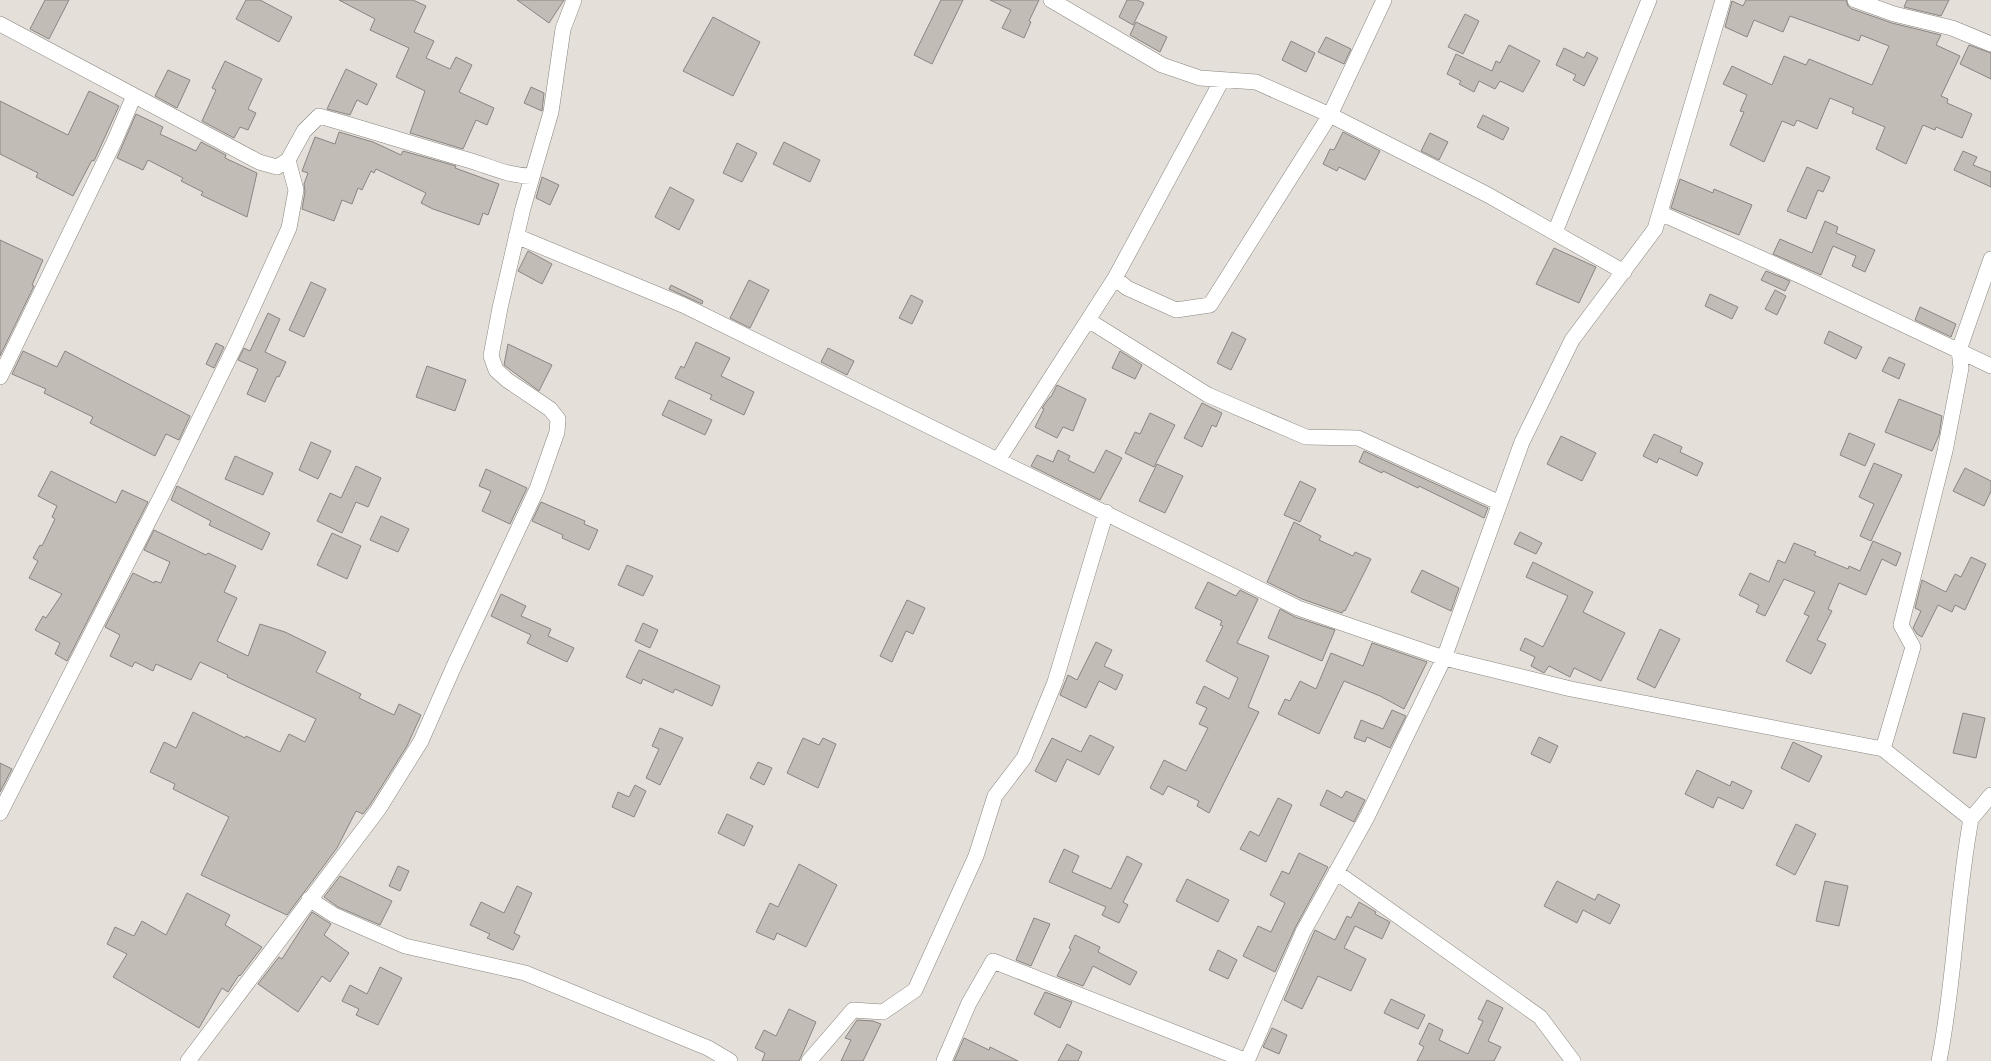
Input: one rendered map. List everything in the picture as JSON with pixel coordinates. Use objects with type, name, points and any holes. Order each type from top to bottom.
[{"type":"street","points":[[188,1061],[378,810],[421,741],[537,489],[557,432],[558,420],[550,410],[496,370],[491,356],[516,236],[531,176],[551,112],[563,29],[574,0]]},
{"type":"street","points":[[1051,0],[1162,66],[1200,78],[1256,82],[1330,115],[1488,195],[1624,272]]},
{"type":"street","points":[[1115,278],[1127,288],[1176,310],[1210,305],[1330,115],[1384,0]]},
{"type":"street","points":[[1555,232],[1648,0]]},
{"type":"street","points":[[944,1061],[969,1003],[993,961],[1247,1061],[1303,932],[1367,816],[1444,658],[1522,442],[1572,340],[1655,230],[1723,0]]},
{"type":"street","points":[[1856,0],[1894,14],[1952,28],[1991,44]]},
{"type":"street","points":[[0,24],[259,162],[277,168],[288,160],[304,131],[320,116],[516,176],[531,176]]},
{"type":"street","points":[[998,460],[1115,278],[1222,80]]},
{"type":"street","points":[[0,377],[114,142],[134,96]]},
{"type":"street","points":[[0,813],[171,477],[239,338],[289,228],[296,190],[288,160]]},
{"type":"street","points":[[1660,213],[1991,366]]},
{"type":"street","points":[[516,236],[683,305],[1298,608],[1444,658],[1570,689],[1883,749],[1972,819]]},
{"type":"street","points":[[1883,749],[1913,647],[1901,624],[1945,451],[1960,368],[1959,350],[1991,259]]},
{"type":"street","points":[[1088,320],[1208,394],[1306,437],[1358,438],[1500,503]]},
{"type":"street","points":[[808,1061],[853,1010],[883,1012],[915,990],[976,856],[996,796],[1024,758],[1055,682],[1106,512]]},
{"type":"street","points":[[1939,1061],[1958,920],[1963,862],[1972,819],[1991,795]]},
{"type":"street","points":[[1336,872],[1540,1017],[1573,1061]]},
{"type":"street","points":[[309,899],[334,915],[405,946],[525,973],[708,1048],[730,1061]]},
{"type":"building","points":[[45,0],[69,0],[49,39],[30,29]]},
{"type":"building","points":[[246,0],[260,0],[292,17],[279,42],[236,19]]},
{"type":"building","points":[[339,0],[413,0],[426,6],[414,32],[434,41],[426,58],[450,69],[456,57],[472,65],[459,92],[494,108],[487,125],[476,120],[463,149],[410,133],[425,91],[396,77],[409,48],[370,30],[375,19]]},
{"type":"building","points":[[517,0],[564,0],[549,23]]},
{"type":"building","points":[[941,0],[963,0],[932,64],[914,55]]},
{"type":"building","points":[[990,0],[1039,0],[1029,21],[1031,22],[1024,38],[1002,28],[1011,10]]},
{"type":"building","points":[[1127,0],[1137,0],[1144,3],[1133,25],[1119,17]]},
{"type":"building","points":[[1746,0],[1846,0],[1848,6],[1852,9],[1892,23],[1941,35],[1936,45],[1960,56],[1941,96],[1948,99],[1947,103],[1972,114],[1962,138],[1936,127],[1935,130],[1923,125],[1906,164],[1876,149],[1885,127],[1852,113],[1854,108],[1830,98],[1817,129],[1797,120],[1794,126],[1782,121],[1764,162],[1730,145],[1744,112],[1740,111],[1747,95],[1723,84],[1732,66],[1772,85],[1784,56],[1806,65],[1809,59],[1872,85],[1889,46],[1861,35],[1859,41],[1790,16],[1783,32],[1754,20],[1747,37],[1725,27],[1732,1],[1743,6]]},
{"type":"building","points":[[1907,0],[1949,0],[1941,16],[1904,7]]},
{"type":"building","points":[[1465,14],[1479,21],[1463,54],[1448,47]]},
{"type":"building","points":[[713,17],[760,42],[733,96],[683,71]]},
{"type":"building","points":[[1136,22],[1167,37],[1160,52],[1130,35]]},
{"type":"building","points":[[1326,37],[1351,49],[1344,64],[1318,52]]},
{"type":"building","points":[[1291,41],[1315,53],[1306,72],[1282,60]]},
{"type":"building","points":[[1509,45],[1540,61],[1523,92],[1500,81],[1495,89],[1479,81],[1474,92],[1459,84],[1461,81],[1447,74],[1456,54],[1492,71],[1496,61],[1500,63]]},
{"type":"building","points":[[1969,45],[1991,53],[1991,79],[1960,64]]},
{"type":"building","points":[[1564,48],[1584,58],[1587,52],[1598,58],[1584,86],[1573,80],[1576,75],[1556,65]]},
{"type":"building","points":[[225,61],[262,79],[248,109],[256,113],[248,130],[240,127],[234,138],[202,121],[216,90],[212,88]]},
{"type":"building","points":[[346,69],[377,84],[367,105],[357,100],[350,115],[327,109]]},
{"type":"building","points":[[168,70],[190,80],[177,108],[155,96]]},
{"type":"building","points":[[531,87],[544,93],[542,111],[524,103]]},
{"type":"building","points":[[89,91],[119,106],[94,161],[92,160],[73,196],[36,177],[38,173],[0,154],[0,101],[68,135]]},
{"type":"building","points":[[136,114],[163,127],[160,134],[196,151],[201,142],[226,155],[225,158],[257,173],[247,217],[201,195],[203,192],[181,181],[183,178],[148,160],[143,170],[117,158]]},
{"type":"building","points":[[1483,115],[1509,128],[1503,140],[1477,127]]},
{"type":"building","points":[[339,132],[373,142],[401,155],[403,151],[456,166],[455,168],[499,184],[488,215],[483,213],[479,225],[433,209],[421,203],[426,193],[376,169],[374,173],[371,171],[362,190],[358,188],[352,204],[342,200],[334,221],[302,209],[305,192],[304,184],[308,173],[302,171],[315,137],[335,144]]},
{"type":"building","points":[[1343,132],[1380,151],[1365,180],[1339,167],[1337,171],[1323,164],[1330,149],[1334,150]]},
{"type":"building","points":[[1430,133],[1448,142],[1439,160],[1421,151]]},
{"type":"building","points":[[784,142],[820,160],[810,182],[773,164]]},
{"type":"building","points":[[737,143],[757,153],[742,182],[723,173]]},
{"type":"building","points":[[1963,151],[1977,157],[1973,165],[1991,172],[1991,187],[1954,170]]},
{"type":"building","points":[[1807,167],[1830,177],[1823,192],[1818,190],[1806,219],[1787,211]]},
{"type":"building","points":[[542,177],[559,185],[550,205],[536,198]]},
{"type":"building","points":[[1680,179],[1713,193],[1714,189],[1752,205],[1739,235],[1671,208]]},
{"type":"building","points":[[670,187],[694,200],[679,230],[655,217]]},
{"type":"building","points":[[1825,221],[1838,227],[1836,233],[1875,250],[1865,272],[1852,266],[1856,256],[1833,246],[1821,275],[1773,254],[1780,239],[1812,253]]},
{"type":"building","points":[[0,240],[43,260],[32,285],[34,286],[0,356]]},
{"type":"building","points":[[1554,248],[1596,267],[1579,303],[1536,284]]},
{"type":"building","points":[[528,251],[552,264],[542,284],[518,271]]},
{"type":"building","points":[[1766,271],[1790,281],[1785,291],[1761,280]]},
{"type":"building","points":[[749,280],[769,290],[750,328],[730,318]]},
{"type":"building","points":[[311,282],[326,289],[304,337],[289,330]]},
{"type":"building","points":[[671,285],[703,301],[702,304],[669,289]]},
{"type":"building","points":[[1775,290],[1786,296],[1777,315],[1765,309]]},
{"type":"building","points":[[1710,294],[1738,307],[1732,319],[1705,306]]},
{"type":"building","points":[[911,295],[923,301],[912,324],[899,318]]},
{"type":"building","points":[[1920,307],[1956,324],[1951,337],[1915,320]]},
{"type":"building","points":[[268,313],[280,319],[265,352],[286,362],[265,402],[247,394],[258,369],[238,360],[244,348],[250,351]]},
{"type":"building","points":[[1829,331],[1862,347],[1856,359],[1824,343]]},
{"type":"building","points":[[1232,332],[1246,339],[1231,370],[1217,363]]},
{"type":"building","points":[[696,342],[730,358],[721,376],[754,392],[744,415],[710,399],[712,395],[675,378],[681,366],[684,368]]},
{"type":"building","points":[[216,343],[224,347],[214,368],[206,364]]},
{"type":"building","points":[[508,344],[552,365],[539,391],[504,365]]},
{"type":"building","points":[[828,348],[854,361],[847,375],[821,362]]},
{"type":"building","points":[[23,351],[57,367],[65,351],[190,416],[179,440],[166,434],[155,456],[90,423],[93,417],[44,393],[46,389],[12,374]]},
{"type":"building","points":[[1120,351],[1142,365],[1135,379],[1112,368]]},
{"type":"building","points":[[1889,357],[1905,364],[1899,379],[1882,371]]},
{"type":"building","points":[[427,366],[466,380],[455,411],[416,397]]},
{"type":"building","points":[[1057,385],[1086,399],[1073,431],[1063,427],[1057,438],[1035,427],[1044,409],[1042,408],[1051,397]]},
{"type":"building","points":[[1899,399],[1942,416],[1939,435],[1932,451],[1885,432]]},
{"type":"building","points":[[669,400],[712,420],[705,435],[662,415]]},
{"type":"building","points":[[1202,403],[1222,413],[1216,427],[1212,425],[1202,447],[1184,438]]},
{"type":"building","points":[[1150,413],[1175,425],[1154,467],[1125,453],[1135,432],[1140,434]]},
{"type":"building","points":[[1849,433],[1875,444],[1865,466],[1840,455]]},
{"type":"building","points":[[1654,434],[1682,447],[1680,452],[1703,463],[1697,476],[1659,458],[1657,463],[1643,456]]},
{"type":"building","points":[[1561,436],[1596,453],[1582,481],[1547,464]]},
{"type":"building","points":[[311,442],[331,451],[318,479],[299,470]]},
{"type":"building","points":[[1058,450],[1070,456],[1068,460],[1094,473],[1106,450],[1122,458],[1100,500],[1031,466],[1037,455],[1053,462]]},
{"type":"building","points":[[1364,451],[1488,508],[1484,518],[1419,486],[1418,488],[1359,462]]},
{"type":"building","points":[[235,456],[273,473],[263,495],[225,479]]},
{"type":"building","points":[[1874,463],[1902,475],[1871,541],[1860,536],[1874,504],[1859,497]]},
{"type":"building","points":[[1157,464],[1183,476],[1165,513],[1139,501]]},
{"type":"building","points":[[356,466],[381,478],[368,507],[356,502],[342,533],[317,521],[330,493],[341,498]]},
{"type":"building","points":[[1965,468],[1991,481],[1991,491],[1984,506],[1953,491]]},
{"type":"building","points":[[486,469],[527,488],[510,524],[482,511],[491,491],[479,486]]},
{"type":"building","points":[[51,471],[116,503],[122,490],[148,502],[67,661],[55,654],[60,643],[35,630],[43,616],[46,618],[62,594],[29,578],[38,561],[33,558],[40,545],[42,546],[55,519],[52,517],[57,506],[38,496]]},
{"type":"building","points":[[1300,481],[1316,489],[1300,522],[1284,515]]},
{"type":"building","points":[[177,486],[270,533],[262,550],[209,525],[211,521],[171,500]]},
{"type":"building","points":[[541,502],[585,521],[584,524],[598,530],[589,550],[562,538],[563,535],[532,521]]},
{"type":"building","points":[[381,516],[409,529],[398,552],[370,540]]},
{"type":"building","points":[[1294,522],[1321,536],[1319,540],[1353,556],[1355,552],[1371,559],[1345,611],[1342,613],[1302,599],[1267,582]]},
{"type":"building","points":[[154,530],[206,555],[208,553],[236,566],[224,592],[237,598],[217,641],[248,656],[260,624],[285,632],[326,652],[316,672],[361,694],[359,698],[394,715],[399,704],[421,715],[407,746],[370,805],[363,814],[356,811],[337,848],[287,915],[201,875],[229,817],[173,789],[175,784],[150,772],[164,742],[176,748],[193,712],[245,738],[246,736],[280,752],[289,734],[305,742],[316,719],[227,677],[228,675],[200,662],[191,680],[156,664],[153,671],[135,662],[132,667],[110,656],[120,635],[105,627],[133,573],[154,583],[155,581],[161,583],[170,562],[144,550]]},
{"type":"building","points":[[1520,532],[1542,543],[1536,554],[1514,544]]},
{"type":"building","points":[[332,533],[361,546],[347,579],[317,565]]},
{"type":"building","points":[[1873,541],[1901,553],[1896,566],[1882,559],[1866,595],[1839,583],[1828,609],[1832,611],[1817,640],[1826,644],[1811,674],[1786,661],[1809,616],[1804,614],[1815,592],[1784,579],[1765,616],[1756,612],[1759,605],[1739,595],[1750,573],[1769,582],[1778,560],[1785,563],[1794,543],[1816,552],[1814,555],[1848,569],[1849,566],[1860,571]]},
{"type":"building","points":[[1971,557],[1986,564],[1965,610],[1955,605],[1952,612],[1938,605],[1922,637],[1917,634],[1913,628],[1921,611],[1915,608],[1922,580],[1946,592],[1955,574],[1961,577]]},
{"type":"building","points":[[1533,562],[1593,592],[1583,612],[1625,633],[1601,681],[1574,668],[1570,677],[1549,666],[1544,673],[1531,666],[1535,657],[1520,650],[1525,638],[1543,647],[1568,596],[1526,577]]},
{"type":"building","points":[[627,565],[653,576],[643,596],[618,585]]},
{"type":"building","points":[[1422,570],[1459,588],[1451,611],[1411,592]]},
{"type":"building","points":[[1208,582],[1236,596],[1240,590],[1258,599],[1237,643],[1269,656],[1248,707],[1259,712],[1209,813],[1197,806],[1199,801],[1168,786],[1163,795],[1150,788],[1164,760],[1186,771],[1208,728],[1199,724],[1207,708],[1196,703],[1204,686],[1229,699],[1238,678],[1206,661],[1223,626],[1220,625],[1222,621],[1195,608]]},
{"type":"building","points":[[501,594],[526,606],[521,616],[551,629],[548,636],[574,648],[567,662],[527,643],[531,635],[491,616]]},
{"type":"building","points":[[907,600],[925,608],[913,634],[906,631],[892,662],[880,656]]},
{"type":"building","points":[[1280,609],[1295,617],[1335,630],[1322,661],[1268,638]]},
{"type":"building","points":[[643,623],[658,630],[650,648],[635,641]]},
{"type":"building","points":[[1660,629],[1680,639],[1655,688],[1637,679]]},
{"type":"building","points":[[1096,642],[1112,650],[1104,666],[1123,675],[1116,690],[1099,681],[1086,708],[1060,695],[1068,675],[1077,680]]},
{"type":"building","points":[[1372,643],[1427,662],[1404,709],[1380,696],[1344,681],[1319,734],[1278,714],[1285,699],[1290,701],[1300,681],[1316,689],[1331,653],[1363,666]]},
{"type":"building","points":[[639,650],[720,686],[712,706],[675,689],[673,693],[643,679],[641,684],[626,677]]},
{"type":"building","points":[[1392,710],[1406,716],[1390,748],[1367,737],[1365,742],[1354,738],[1361,720],[1383,729]]},
{"type":"building","points":[[1963,713],[1985,718],[1976,758],[1953,753]]},
{"type":"building","points":[[660,728],[683,738],[660,785],[646,778],[659,749],[652,746]]},
{"type":"building","points":[[1090,735],[1114,747],[1099,775],[1067,759],[1056,782],[1035,771],[1052,738],[1081,752]]},
{"type":"building","points":[[1539,737],[1558,746],[1550,763],[1531,754]]},
{"type":"building","points":[[803,738],[819,745],[823,738],[836,744],[818,788],[787,773]]},
{"type":"building","points":[[1793,742],[1822,756],[1809,782],[1781,768]]},
{"type":"building","points":[[758,762],[772,768],[764,785],[750,778]]},
{"type":"building","points":[[0,763],[12,769],[0,792]]},
{"type":"building","points":[[1697,770],[1730,786],[1732,781],[1752,791],[1743,809],[1718,797],[1713,808],[1685,794]]},
{"type":"building","points":[[635,785],[646,791],[634,817],[612,807],[618,792],[629,797]]},
{"type":"building","points":[[1327,790],[1342,798],[1346,791],[1365,800],[1354,822],[1320,805]]},
{"type":"building","points":[[1278,798],[1292,805],[1266,862],[1240,849],[1250,831],[1259,836]]},
{"type":"building","points":[[727,814],[753,826],[744,846],[718,833]]},
{"type":"building","points":[[1796,824],[1816,834],[1795,875],[1776,865]]},
{"type":"building","points":[[1064,849],[1079,856],[1072,872],[1111,889],[1127,856],[1142,864],[1123,902],[1128,905],[1119,923],[1102,915],[1106,907],[1049,882]]},
{"type":"building","points":[[1299,853],[1328,867],[1295,928],[1275,972],[1243,956],[1258,926],[1271,932],[1285,903],[1270,895],[1282,871],[1289,874]]},
{"type":"building","points":[[799,864],[837,885],[806,947],[777,933],[774,940],[756,932],[770,903],[778,907]]},
{"type":"building","points":[[398,866],[409,871],[400,891],[389,886]]},
{"type":"building","points":[[340,876],[392,901],[380,925],[338,907],[324,897]]},
{"type":"building","points":[[1187,879],[1229,900],[1218,922],[1176,901]]},
{"type":"building","points":[[1557,881],[1595,900],[1598,894],[1620,905],[1610,924],[1583,910],[1577,923],[1544,906]]},
{"type":"building","points":[[1825,881],[1848,886],[1839,926],[1816,921]]},
{"type":"building","points":[[517,886],[532,893],[514,933],[520,936],[513,950],[487,938],[490,934],[470,925],[481,902],[504,913]]},
{"type":"building","points":[[187,893],[230,915],[225,925],[262,947],[228,992],[222,988],[199,1028],[113,977],[127,954],[107,944],[115,927],[134,936],[142,921],[166,935]]},
{"type":"building","points":[[1359,902],[1390,922],[1382,939],[1355,926],[1344,948],[1366,959],[1351,991],[1318,976],[1302,1009],[1284,1000],[1315,930],[1335,940],[1347,916],[1351,918]]},
{"type":"building","points":[[312,912],[331,924],[324,935],[349,953],[330,982],[322,976],[298,1012],[258,984],[279,957],[282,959]]},
{"type":"building","points":[[1034,918],[1050,924],[1031,966],[1016,960]]},
{"type":"building","points":[[1075,935],[1100,947],[1098,952],[1137,972],[1130,985],[1093,966],[1083,986],[1057,976],[1071,949],[1069,948]]},
{"type":"building","points":[[1218,950],[1237,960],[1228,979],[1209,970]]},
{"type":"building","points":[[380,967],[402,978],[378,1025],[356,1015],[359,1009],[342,1001],[350,985],[367,994]]},
{"type":"building","points":[[1045,992],[1072,1002],[1060,1028],[1034,1014]]},
{"type":"building","points":[[1391,999],[1425,1015],[1418,1029],[1384,1013]]},
{"type":"building","points":[[1487,1000],[1503,1008],[1488,1041],[1501,1047],[1494,1061],[1417,1061],[1424,1047],[1419,1044],[1429,1023],[1443,1030],[1439,1040],[1468,1054],[1483,1021],[1478,1019]]},
{"type":"building","points":[[789,1009],[816,1022],[799,1061],[762,1061],[765,1053],[755,1048],[764,1030],[776,1036]]},
{"type":"building","points":[[857,1020],[873,1021],[881,1024],[863,1061],[841,1061],[851,1040],[845,1038]]},
{"type":"building","points":[[1272,1028],[1287,1035],[1279,1054],[1263,1047]]},
{"type":"building","points":[[964,1038],[989,1050],[990,1047],[1018,1061],[954,1061]]},
{"type":"building","points":[[1067,1044],[1082,1052],[1078,1061],[1058,1061]]}]
